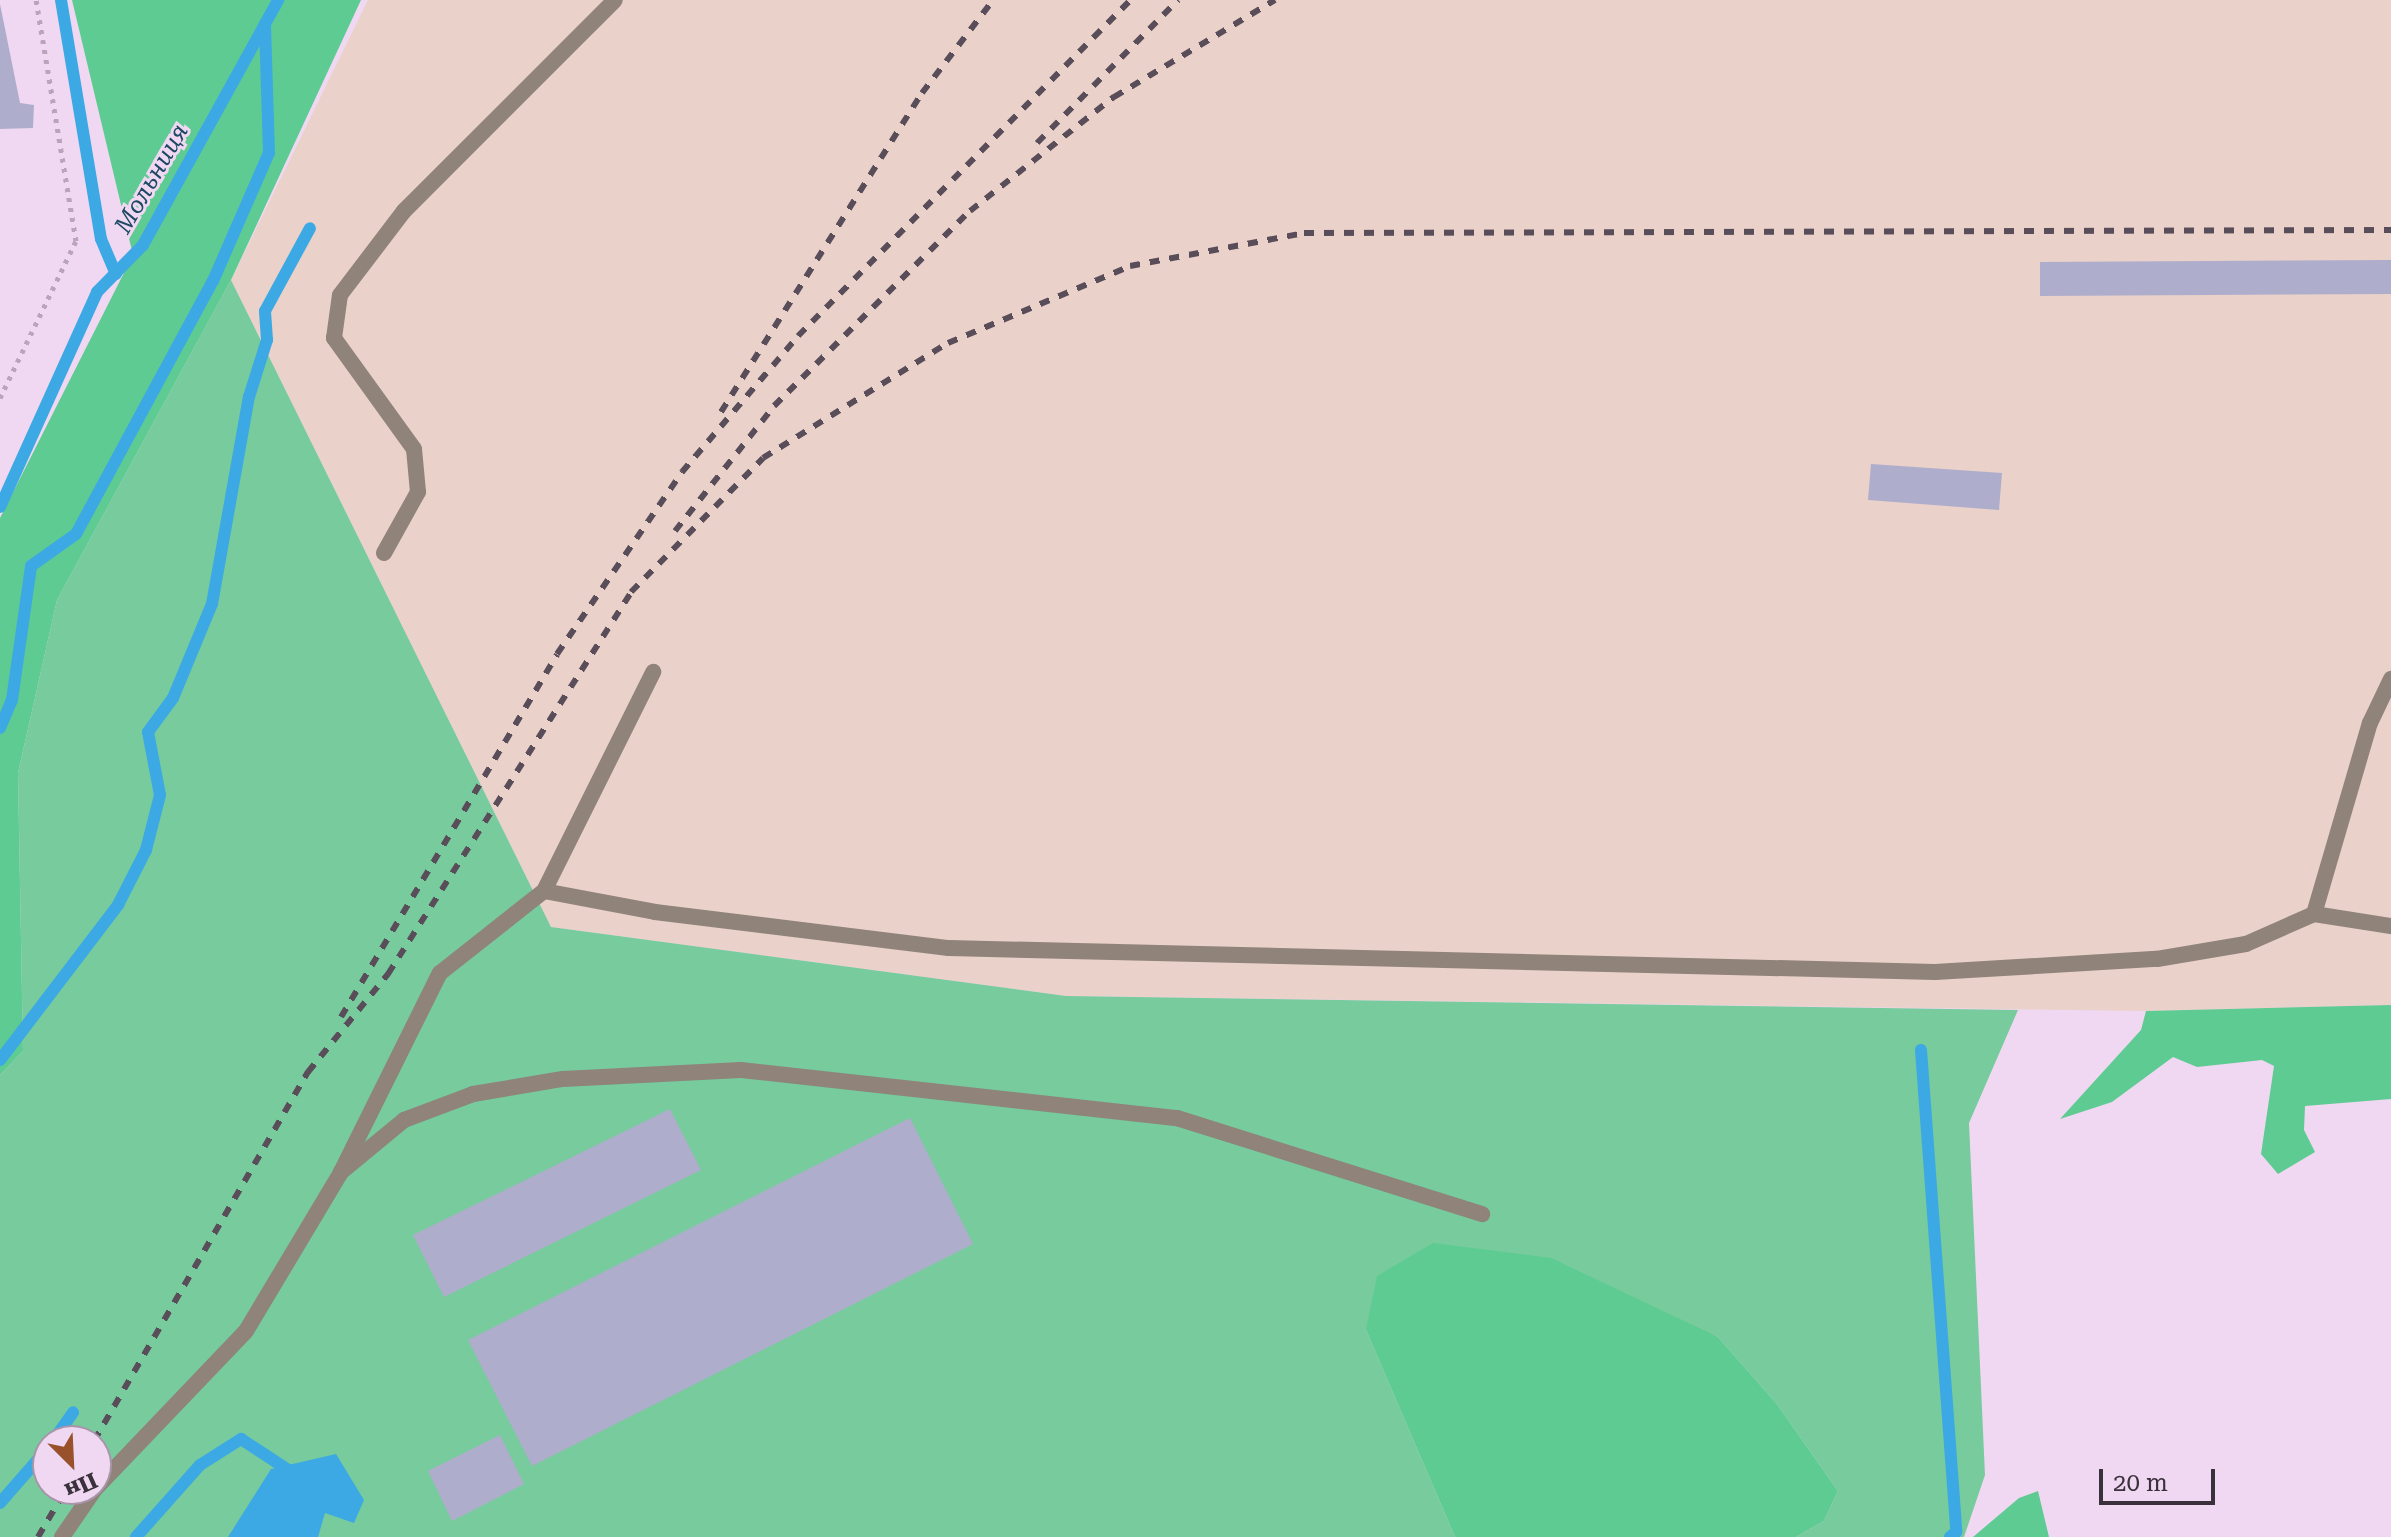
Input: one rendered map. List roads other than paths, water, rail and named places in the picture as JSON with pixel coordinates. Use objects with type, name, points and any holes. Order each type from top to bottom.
[{"type":"lane","points":[[384,553],[418,492],[414,449],[334,338],[340,295],[404,211],[615,0]]},
{"type":"lane","points":[[112,1470],[246,1331],[341,1172],[440,973],[544,891],[653,672]]},
{"type":"lane","points":[[2314,914],[2370,723],[2391,679]]},
{"type":"lane","points":[[544,891],[655,912],[949,948],[1935,972],[2157,959],[2246,944],[2314,914],[2391,926]]},
{"type":"lane","points":[[341,1172],[404,1120],[473,1094],[563,1079],[741,1070],[1177,1118],[1482,1214]]},
{"type":"lane","points":[[62,1537],[84,1505]]},
{"type":"water","points":[[336,1454],[364,1500],[354,1523],[325,1513],[318,1537],[228,1537],[271,1469]]},
{"type":"waterway","points":[[61,0],[101,239],[116,274]]},
{"type":"waterway","name":"Мольниця","points":[[0,507],[97,292],[143,245],[278,0]]},
{"type":"waterway","points":[[0,728],[12,700],[31,566],[76,534],[213,281],[269,153],[265,24]]},
{"type":"waterway","points":[[0,1060],[118,905],[146,850],[160,795],[148,732],[173,698],[212,604],[249,397],[267,340],[265,311],[310,228]]},
{"type":"waterway","points":[[1921,1050],[1956,1532],[1950,1537]]},
{"type":"waterway","points":[[64,1425],[73,1412]]},
{"type":"waterway","points":[[136,1537],[200,1465],[241,1439],[293,1473]]},
{"type":"waterway","points":[[0,1503],[32,1466]]},
{"type":"railway","points":[[721,412],[922,93],[993,0]]},
{"type":"railway","points":[[341,1017],[557,654],[682,472],[798,336],[1131,0]]},
{"type":"railway","points":[[1037,143],[1178,0]]},
{"type":"railway","points":[[675,531],[774,406],[970,211],[1114,97],[1275,0]]},
{"type":"railway","points":[[103,1425],[308,1072],[388,974],[631,592],[763,458],[948,343],[1130,266],[1304,233],[2391,230]]},
{"type":"railway","points":[[38,1537],[57,1505]]}]
